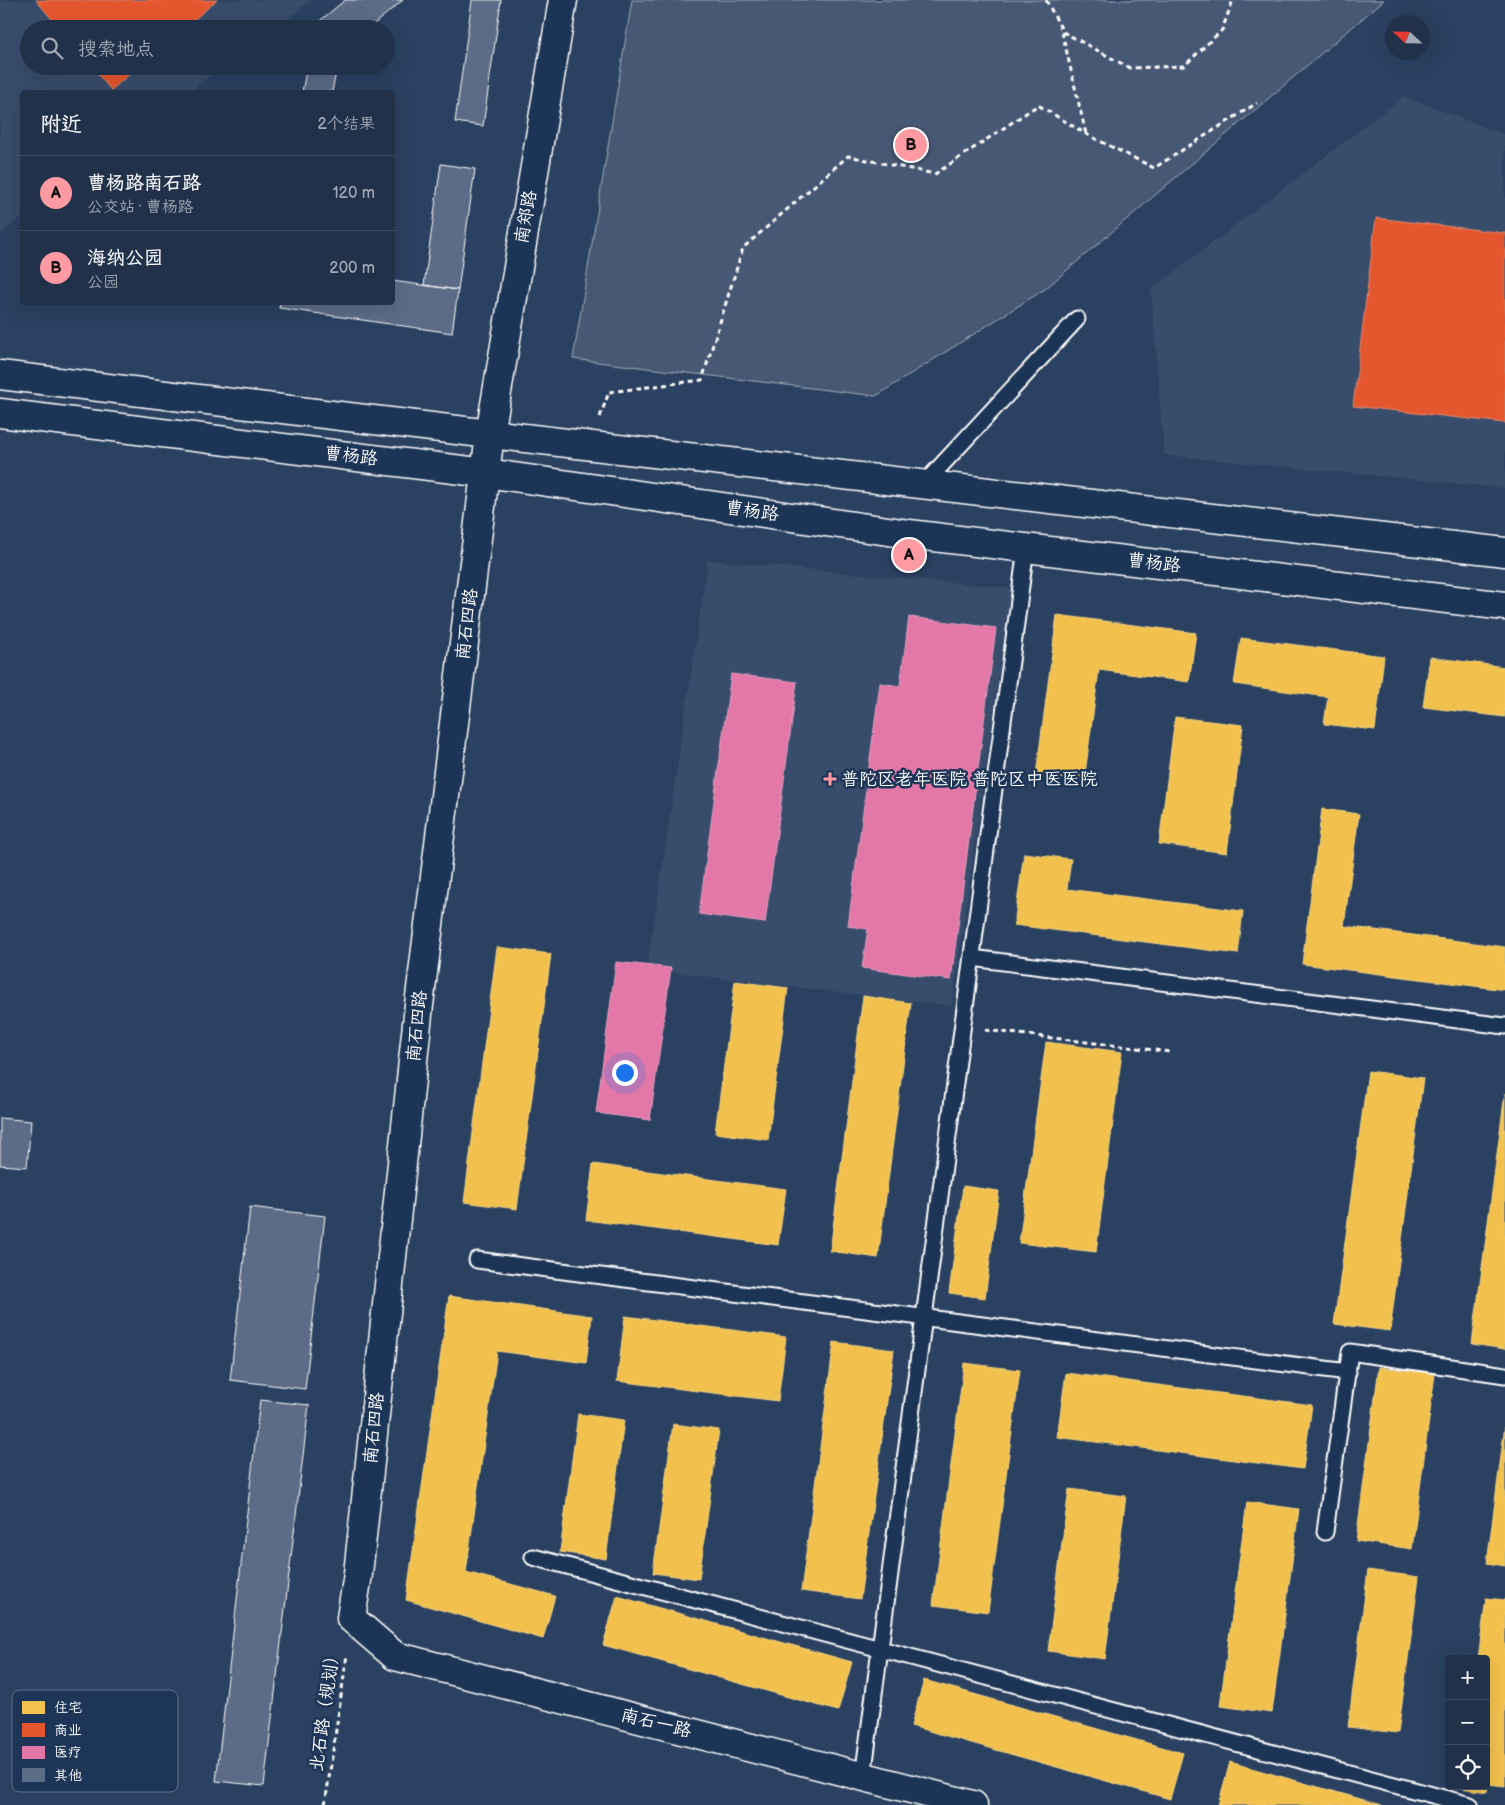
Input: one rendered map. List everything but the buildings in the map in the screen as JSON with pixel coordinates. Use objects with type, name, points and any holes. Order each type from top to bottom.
[{"type":"main road","name":"南郑路","points":[[490,434],[563,0]]},
{"type":"main road","points":[[0,375],[590,446],[1505,552]]},
{"type":"main road","name":"曹杨路","points":[[0,413],[486,473],[909,534],[1505,606]]},
{"type":"main road","name":"南石四路","points":[[351,1618],[358,1574],[419,1005],[490,434]]},
{"type":"main road","name":"南石一路","points":[[351,1618],[394,1656],[973,1805]]},
{"type":"lane","points":[[923,484],[1077,318]]},
{"type":"lane","points":[[863,1777],[1026,548]]},
{"type":"lane","points":[[972,958],[1505,1026]]},
{"type":"lane","points":[[477,1260],[1348,1372]]},
{"type":"lane","points":[[1325,1532],[1350,1352],[1505,1375]]},
{"type":"lane","points":[[533,1557],[1470,1805]]},
{"type":"path","points":[[1046,0],[1063,32],[1086,134]]},
{"type":"path","points":[[1063,32],[1130,68],[1184,66],[1222,30],[1233,0]]},
{"type":"path","points":[[590,446],[609,392],[702,380],[743,248],[848,156],[935,174],[1038,105],[1086,134],[1154,168],[1257,103]]},
{"type":"path","points":[[963,1028],[1170,1052]]},
{"type":"path","name":"北石路（规划）","points":[[325,1805],[351,1618]]},
{"type":"shaded area","points":[[0,0],[312,0],[286,20],[20,20],[20,75],[212,75],[192,90],[20,90],[20,219],[0,234]]},
{"type":"shaded area","points":[[632,0],[1384,0],[1045,289],[876,396],[573,359]]},
{"type":"shaded area","points":[[1404,96],[1505,135],[1505,488],[1164,455],[1151,290]]},
{"type":"shaded area","name":"普陀区老年医院 普陀区中医医院","points":[[708,560],[1011,588],[952,1006],[647,969]]},
{"type":"place","name":"海纳公园","points":[[911,145]]},
{"type":"place","name":"曹杨路南石路","points":[[909,555]]},
{"type":"place","name":"普陀区老年医院 普陀区中医医院","points":[[830,779]]}]
